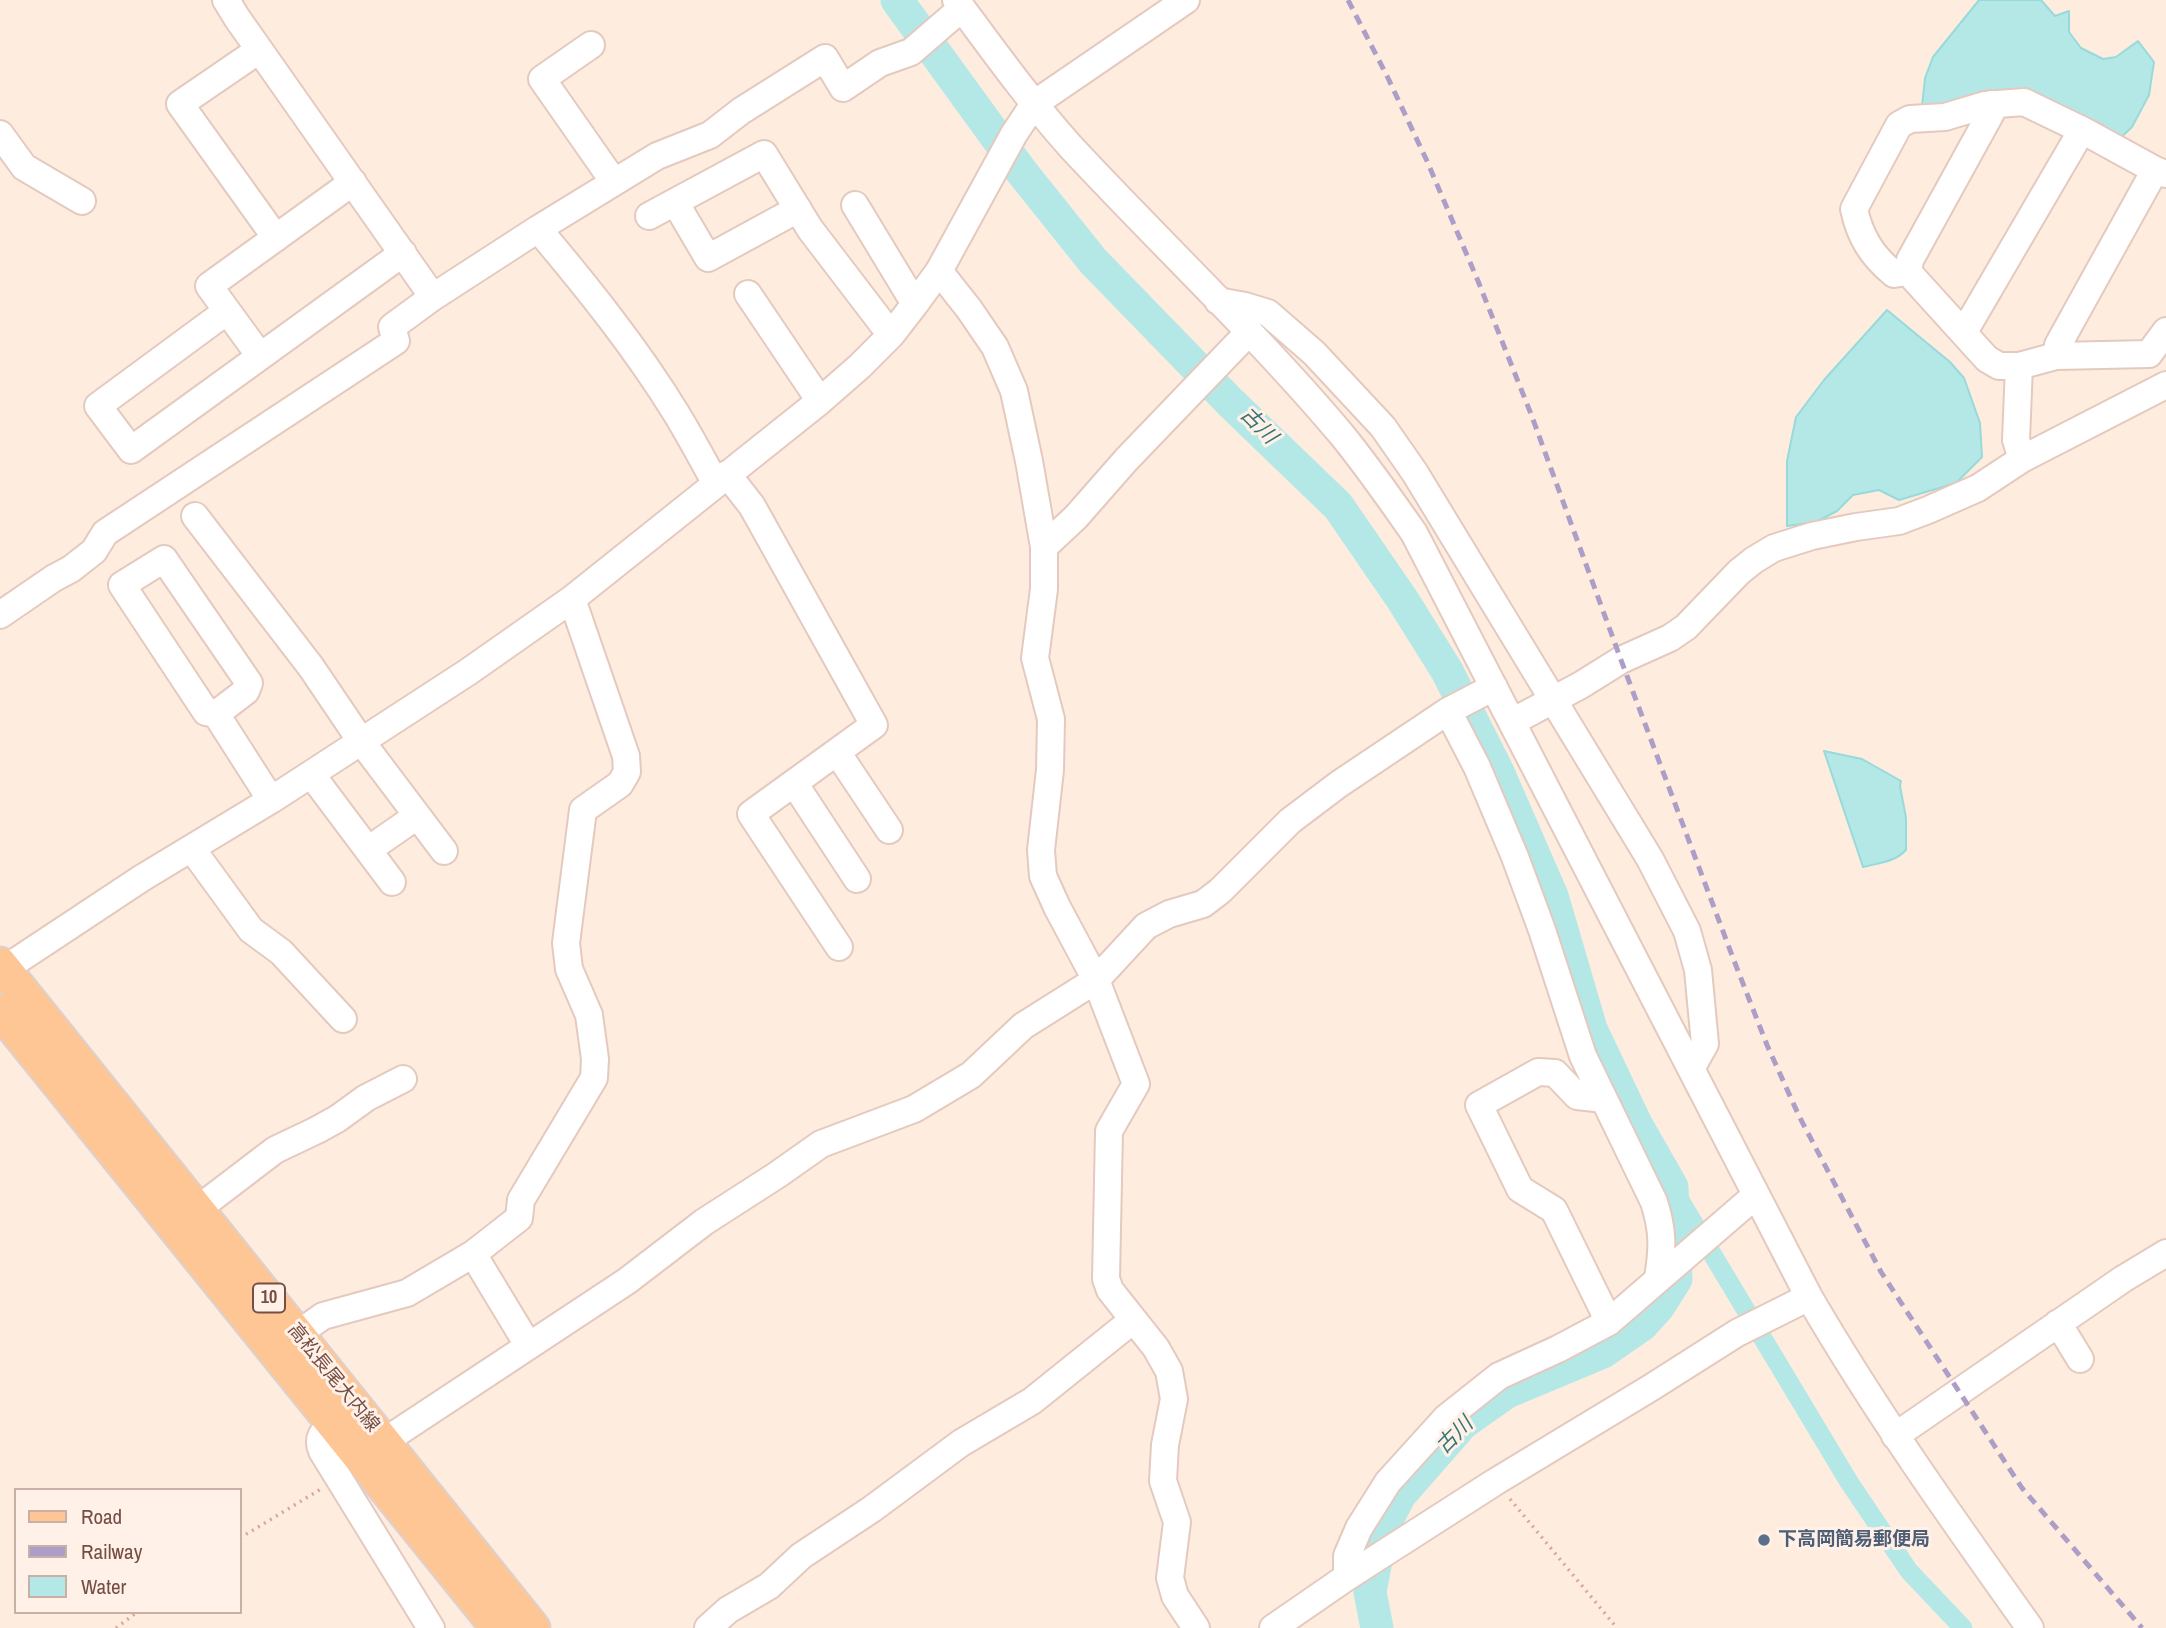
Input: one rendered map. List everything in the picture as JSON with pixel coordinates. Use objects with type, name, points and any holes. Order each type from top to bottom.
[{"type":"main road","name":"高松長尾大内線","points":[[1,968],[186,1218],[286,1342],[362,1460],[533,1628]]},
{"type":"main road","name":"高松長尾大内線","points":[[0,1011],[186,1218]]},
{"type":"main road","name":"高松長尾大内線","points":[[286,1342],[333,1423],[498,1628]]},
{"type":"street","points":[[226,0],[433,297]]},
{"type":"street","points":[[1,968],[271,800],[468,672],[572,599],[820,401],[891,335],[939,271],[997,163],[1034,104],[1186,0]]},
{"type":"street","points":[[0,615],[71,569],[94,551],[105,533],[396,341],[392,327],[538,229],[657,156],[710,135],[741,111],[825,58],[843,88],[880,63],[911,52],[937,30],[959,4],[1034,104],[1070,145],[1341,435],[1414,533],[1485,691],[1512,722],[1809,1297],[1844,1358],[1895,1436],[2030,1628]]},
{"type":"street","points":[[591,45],[542,79],[614,182]]},
{"type":"street","points":[[259,50],[180,104],[276,237]]},
{"type":"street","points":[[1908,272],[1894,274],[1877,260],[1858,228],[1854,209],[1899,125],[1910,119],[1945,117],[1991,104],[2024,103],[2161,172],[2058,345],[2056,356]]},
{"type":"street","points":[[1908,272],[1910,260],[1991,113],[1991,104]]},
{"type":"street","points":[[1964,332],[2082,130]]},
{"type":"street","points":[[0,134],[24,167],[82,201]]},
{"type":"street","points":[[649,216],[764,154],[810,229],[891,335]]},
{"type":"street","points":[[260,356],[209,286],[353,182]]},
{"type":"street","points":[[675,202],[708,258],[798,209]]},
{"type":"street","points":[[855,205],[915,304]]},
{"type":"street","points":[[538,229],[574,272],[634,353],[721,479],[752,506],[874,725],[751,814],[839,947]]},
{"type":"street","points":[[227,311],[98,407],[131,450],[403,254]]},
{"type":"street","points":[[939,271],[970,309],[995,347],[1014,391],[1029,461],[1044,547],[1044,589],[1035,658],[1051,719],[1050,770],[1041,850],[1043,876],[1096,980],[1136,1084],[1109,1132],[1106,1279],[1110,1290],[1156,1348],[1169,1371],[1174,1399],[1163,1480],[1177,1522],[1170,1578],[1175,1595],[1196,1628]]},
{"type":"street","points":[[1908,272],[1987,359],[1999,366],[2019,366],[2056,356],[2149,354],[2166,331]]},
{"type":"street","points":[[748,294],[820,401]]},
{"type":"street","points":[[1218,301],[1268,313],[1314,353],[1383,427],[1415,473],[1650,859],[1687,931],[1698,970],[1705,1044],[1691,1069]]},
{"type":"street","points":[[1044,547],[1076,517],[1126,460],[1248,333]]},
{"type":"street","points":[[2019,366],[2016,440],[2022,459]]},
{"type":"street","points":[[1512,722],[1621,660],[1670,638],[1686,627],[1739,572],[1774,548],[1812,536],[1899,521],[1978,488],[2022,459],[2166,386]]},
{"type":"street","points":[[195,516],[311,667],[361,741],[444,851]]},
{"type":"street","points":[[216,714],[246,691],[249,682],[164,559],[122,585],[206,712],[216,714],[271,800]]},
{"type":"street","points":[[286,1342],[316,1320],[331,1313],[407,1293],[473,1254],[519,1217],[521,1200],[594,1078],[595,1059],[590,1015],[569,968],[566,943],[583,810],[620,784],[627,772],[626,757],[572,599]]},
{"type":"street","points":[[431,1628],[362,1460],[528,1345],[627,1281],[704,1222],[821,1144],[914,1109],[971,1075],[1023,1026],[1096,980],[1146,926],[1169,914],[1203,904],[1220,891],[1290,821],[1339,784],[1450,710],[1485,691]]},
{"type":"street","points":[[1450,710],[1515,857],[1583,1056],[1654,1202],[1661,1227],[1661,1276]]},
{"type":"street","points":[[837,752],[889,831]]},
{"type":"street","points":[[311,774],[392,882]]},
{"type":"street","points":[[794,783],[857,879]]},
{"type":"street","points":[[368,850],[417,816]]},
{"type":"street","points":[[192,849],[251,930],[281,952],[343,1019]]},
{"type":"street","points":[[1604,1099],[1577,1096],[1555,1073],[1538,1072],[1479,1105],[1520,1189],[1554,1210],[1609,1322]]},
{"type":"street","points":[[186,1218],[275,1150],[337,1119],[366,1098],[403,1079]]},
{"type":"street","points":[[1352,1574],[1347,1556],[1359,1528],[1388,1482],[1446,1418],[1499,1376],[1609,1322],[1756,1195]]},
{"type":"street","points":[[1895,1436],[2123,1279],[2166,1253]]},
{"type":"street","points":[[473,1254],[528,1345]]},
{"type":"street","points":[[1273,1628],[1495,1482],[1737,1333],[1809,1297]]},
{"type":"street","points":[[709,1628],[727,1610],[769,1586],[801,1556],[872,1509],[961,1443],[1025,1406],[1133,1320]]},
{"type":"street","points":[[2058,1323],[2080,1359]]},
{"type":"path","points":[[242,1537],[362,1460]]},
{"type":"path","points":[[1495,1482],[1617,1628]]},
{"type":"path","points":[[116,1628],[134,1614]]},
{"type":"water","points":[[1979,0],[2041,0],[2055,16],[2069,11],[2069,32],[2081,48],[2103,59],[2116,57],[2138,41],[2154,62],[2149,95],[2132,127],[2116,142],[2103,125],[2020,94],[1922,106],[1925,78],[1933,57]]},
{"type":"water","points":[[1887,310],[1950,362],[1964,378],[1980,423],[1982,457],[1956,483],[1899,500],[1879,490],[1853,495],[1837,511],[1816,522],[1787,526],[1787,461],[1796,417],[1824,380]]},
{"type":"water","points":[[1824,751],[1862,759],[1901,781],[1906,818],[1906,850],[1902,854],[1886,862],[1863,867]]},
{"type":"waterway","name":"古川","points":[[897,0],[1021,171],[1093,261],[1230,402],[1338,506],[1402,599],[1447,671],[1498,772],[1552,896],[1591,1029],[1636,1124],[1672,1187],[1676,1279],[1659,1306],[1642,1325],[1603,1352],[1507,1392],[1463,1423],[1400,1495],[1382,1529],[1370,1592],[1377,1628]]},
{"type":"waterway","points":[[1672,1187],[1849,1482],[1909,1571],[1963,1628]]},
{"type":"railway","points":[[1348,0],[1427,161],[1478,281],[1531,414],[1733,958],[1767,1045],[1799,1116],[1881,1272],[2022,1488],[2142,1628]]},
{"type":"place","name":"下高岡簡易郵便局","points":[[1764,1540]]}]
